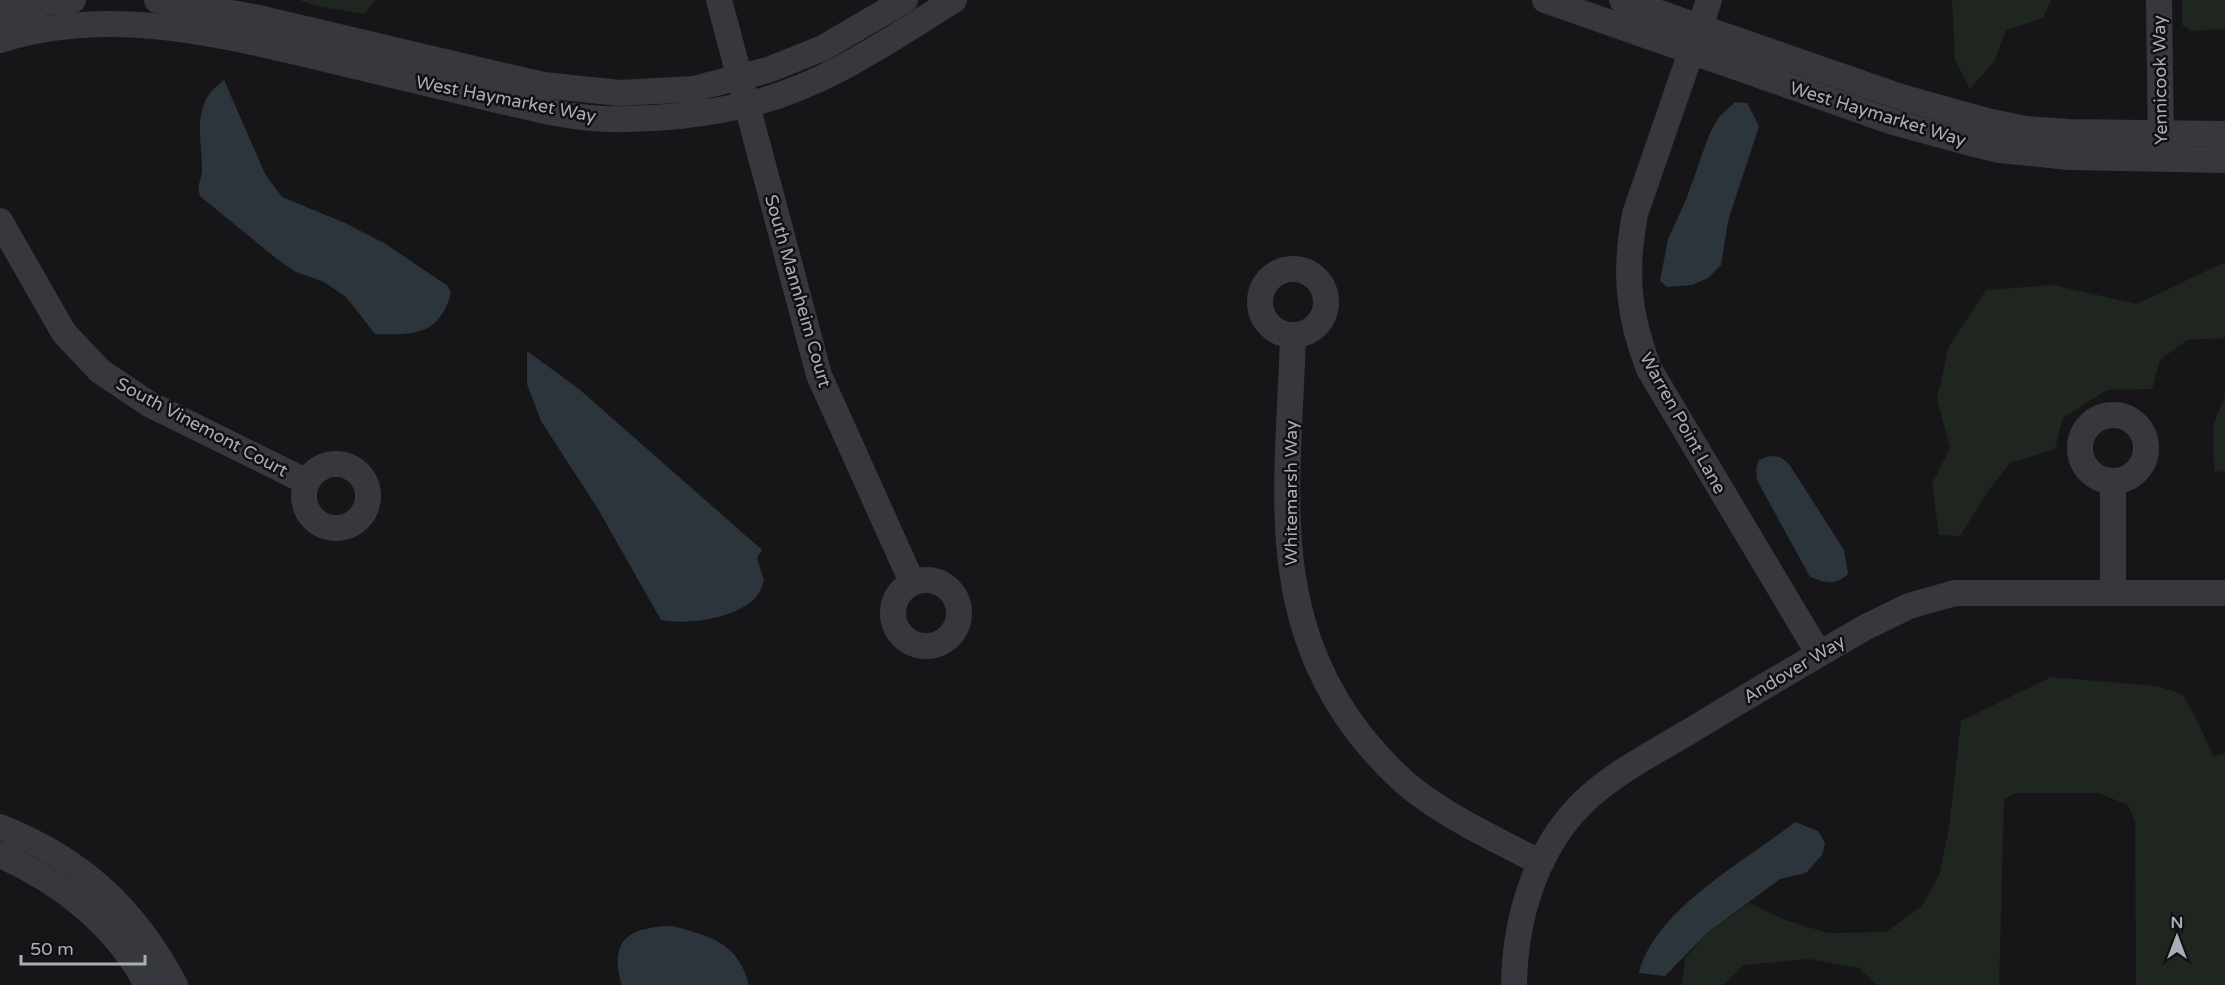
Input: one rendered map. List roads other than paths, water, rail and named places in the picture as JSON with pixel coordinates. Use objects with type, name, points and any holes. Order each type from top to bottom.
[{"type":"street","points":[[0,13],[47,2],[73,0]]},
{"type":"street","name":"West Haymarket Way","points":[[157,0],[219,9],[325,46],[529,107],[594,118],[645,118],[692,114],[743,92],[905,0]]},
{"type":"street","name":"South Mannheim Court","points":[[719,0],[819,375],[912,582]]},
{"type":"street","name":"West Haymarket Way","points":[[743,92],[813,82],[847,66],[954,0]]},
{"type":"street","name":"West Haymarket Way","points":[[1545,0],[1893,122],[2000,150],[2051,156],[2225,160]]},
{"type":"street","name":"West Haymarket Way","points":[[1622,0],[1900,97],[1987,121],[2025,129],[2069,132],[2225,134]]},
{"type":"street","name":"Warren Point Lane","points":[[1709,0],[1635,214],[1630,242],[1630,306],[1637,338],[1655,379],[1819,654]]},
{"type":"street","name":"Yennicook Way","points":[[2159,0],[2161,160]]},
{"type":"street","name":"West Haymarket Way","points":[[0,40],[71,26],[131,23],[325,46]]},
{"type":"street","name":"South Vinemont Court","points":[[0,221],[64,333],[100,371],[149,404],[307,482]]},
{"type":"street","name":"Whitemarsh Way","points":[[1293,335],[1287,535],[1301,624],[1317,666],[1352,723],[1398,776],[1422,796],[1465,824],[1541,863]]},
{"type":"street","points":[[2112,592],[2113,482]]},
{"type":"street","name":"Andover Way","points":[[1514,985],[1520,923],[1527,897],[1541,863],[1556,836],[1575,811],[1614,777],[1866,627],[1931,598],[1955,593],[2225,593]]},
{"type":"street","points":[[0,827],[52,851],[103,888],[135,922],[156,949],[175,985]]},
{"type":"street","points":[[0,855],[40,874],[72,897],[127,953],[147,985]]}]
